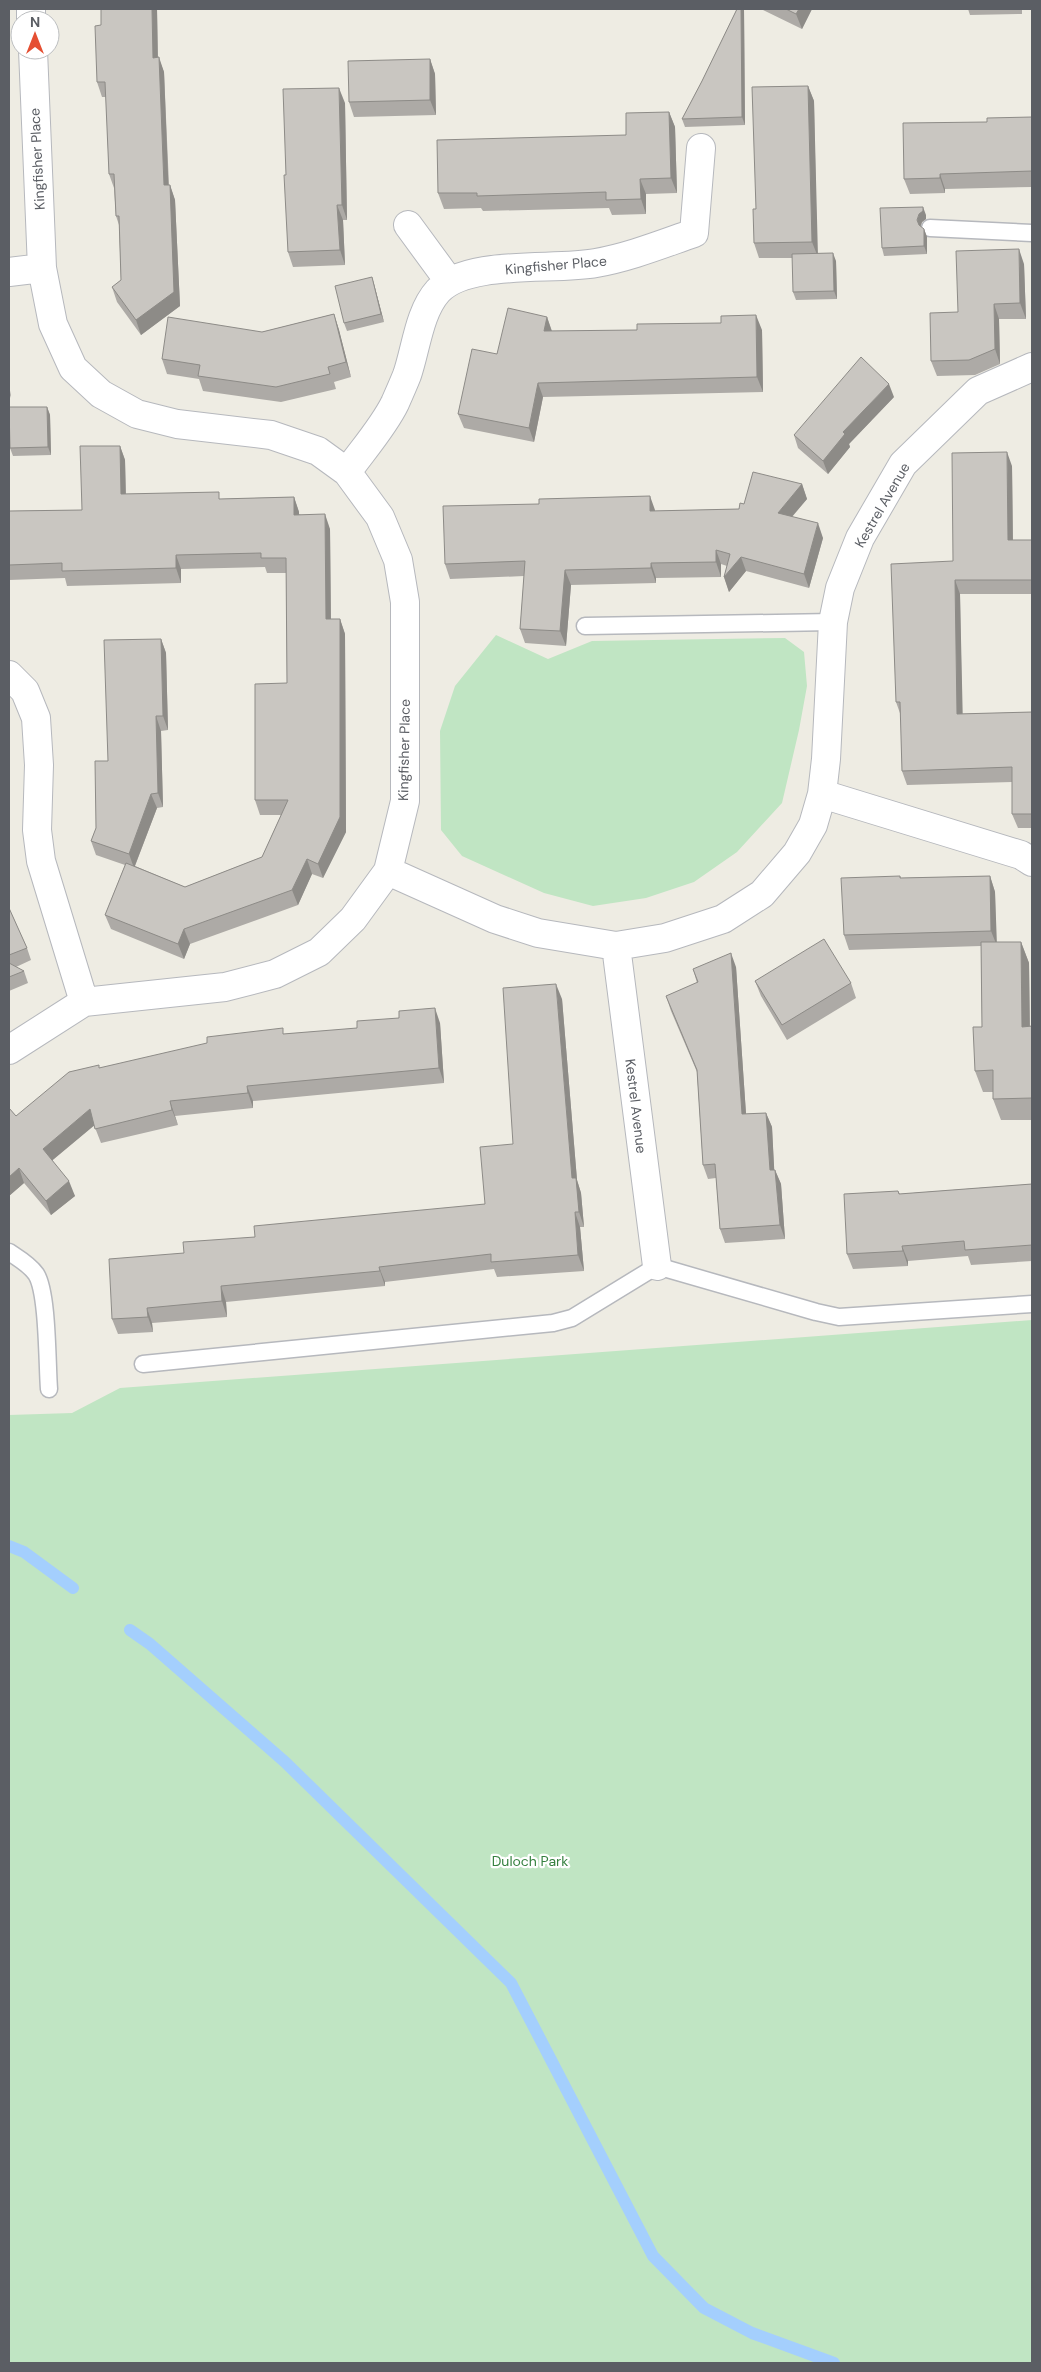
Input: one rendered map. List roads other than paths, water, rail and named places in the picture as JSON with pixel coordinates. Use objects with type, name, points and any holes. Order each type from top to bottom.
[{"type":"street","name":"Kingfisher Place","points":[[9,1050],[84,1002],[225,987],[275,974],[319,952],[353,920],[388,872],[405,800],[405,602],[398,560],[380,517],[347,472],[318,451],[271,435],[177,424],[137,414],[101,394],[72,368],[53,324],[42,268],[32,60]]},
{"type":"street","name":"Kingfisher Place","points":[[347,472],[394,406],[406,376],[425,314],[437,291],[462,275],[490,270],[568,266],[618,259],[694,233],[701,148]]},
{"type":"street","points":[[408,225],[450,281]]},
{"type":"street","points":[[9,272],[42,268]]},
{"type":"street","name":"Kestrel Avenue","points":[[388,872],[495,919],[538,933],[616,946],[665,938],[723,920],[762,894],[796,853],[813,825],[822,794],[826,759],[834,622],[840,588],[860,538],[903,464],[978,391],[1032,367]]},
{"type":"street","points":[[9,675],[25,691],[36,718],[39,765],[37,830],[41,861],[84,1002]]},
{"type":"street","points":[[822,794],[1021,856],[1032,862]]},
{"type":"street","name":"Kestrel Avenue","points":[[616,946],[657,1266]]},
{"type":"lane","points":[[930,228],[1032,233]]},
{"type":"lane","points":[[585,626],[834,622]]},
{"type":"lane","points":[[9,1252],[24,1262],[36,1275],[40,1289],[49,1389]]},
{"type":"lane","points":[[143,1364],[553,1323],[572,1318],[657,1266],[838,1317],[1032,1304]]},
{"type":"waterway","points":[[9,1546],[24,1552],[73,1588]]},
{"type":"waterway","points":[[130,1630],[150,1644],[285,1762],[511,1983],[653,2256],[704,2308],[752,2333],[834,2363]]},
{"type":"park label","name":"Duloch Park","points":[[530,1861]]}]
